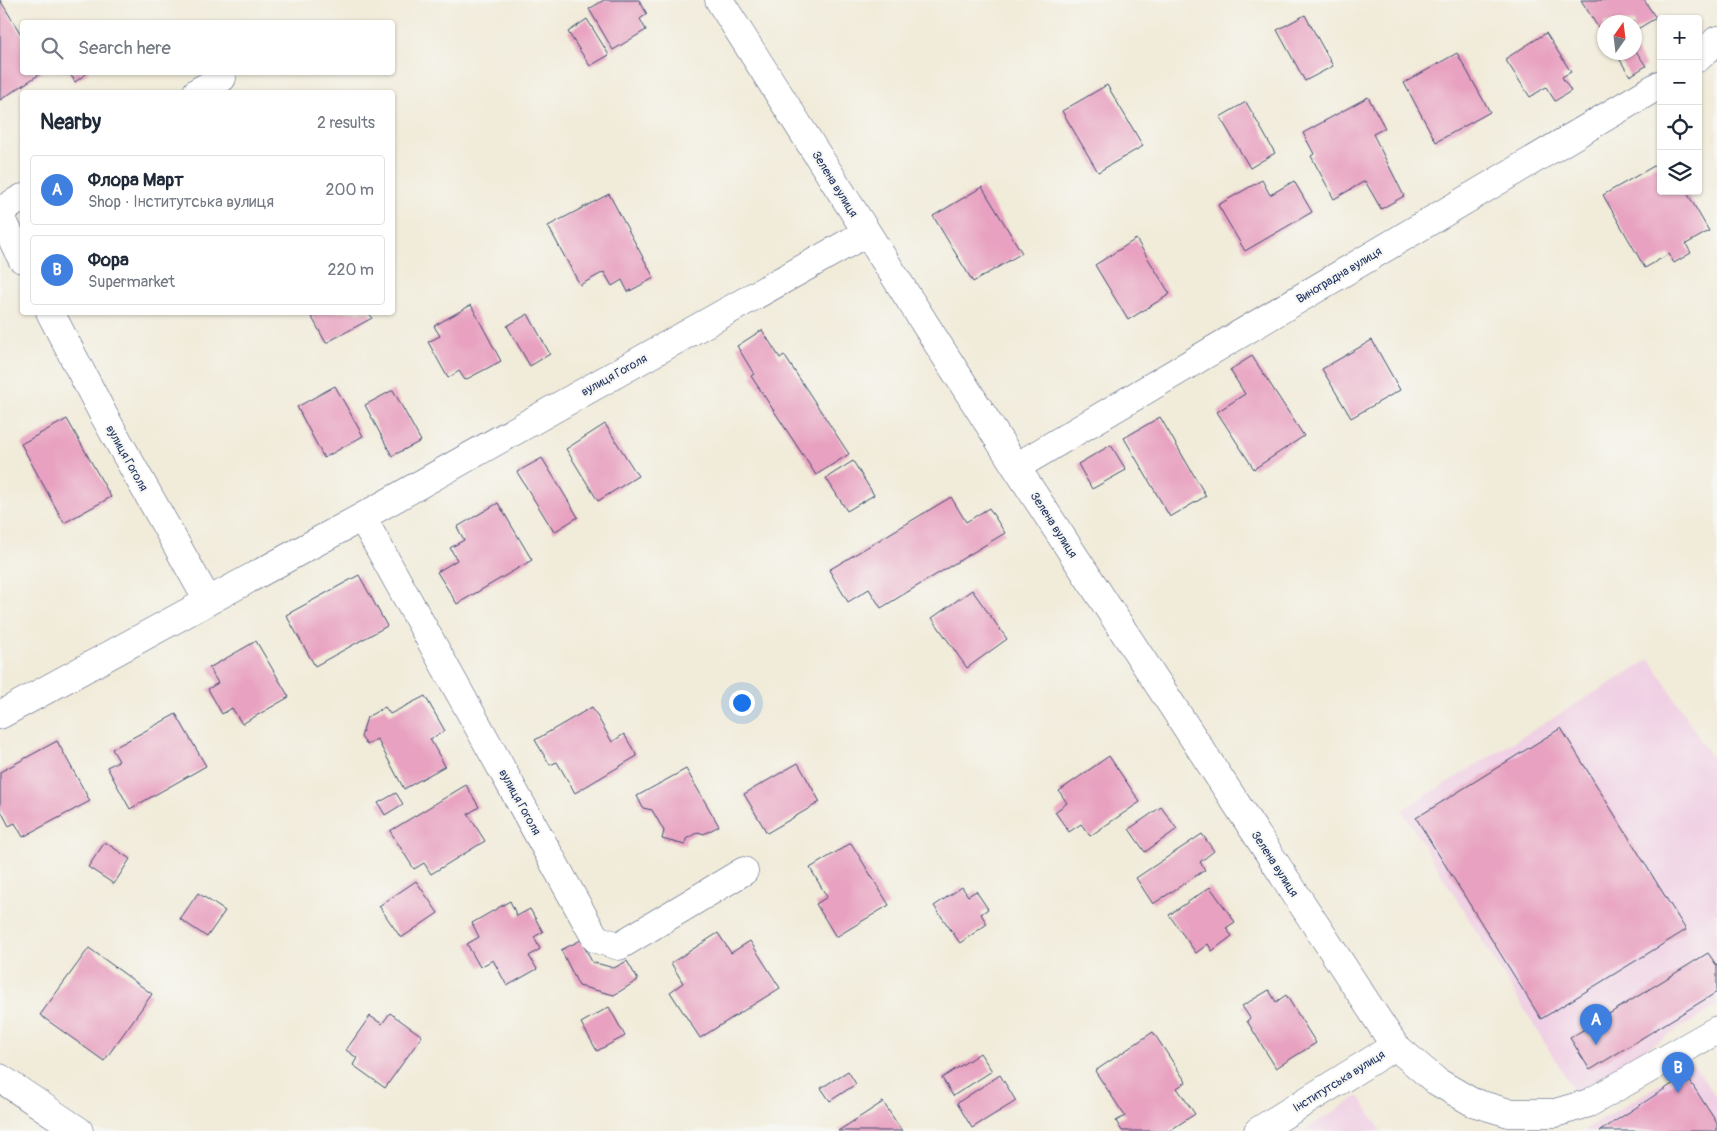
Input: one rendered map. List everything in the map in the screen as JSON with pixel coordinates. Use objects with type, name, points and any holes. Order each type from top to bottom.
[{"type":"street","name":"Зелена вулиця","points":[[719,0],[1016,467],[1395,1046],[1436,1080],[1472,1102],[1509,1113],[1554,1113],[1589,1103],[1717,1030]]},
{"type":"street","points":[[1702,54],[1717,40]]},
{"type":"street","points":[[201,90],[222,78]]},
{"type":"street","name":"Виноградна вулиця","points":[[1016,467],[1657,86]]},
{"type":"street","points":[[0,211],[20,199]]},
{"type":"street","points":[[0,215],[20,255]]},
{"type":"street","name":"вулиця Гоголя","points":[[0,714],[362,517],[866,233]]},
{"type":"street","name":"вулиця Гоголя","points":[[52,315],[103,414],[208,600]]},
{"type":"street","name":"вулиця Гоголя","points":[[362,517],[596,939],[619,946],[744,871]]},
{"type":"street","name":"Інститутська вулиця","points":[[1258,1131],[1395,1046]]},
{"type":"street","points":[[0,1078],[79,1131]]},
{"type":"shaded area","points":[[1650,659],[1717,767],[1717,912],[1714,914],[1717,918],[1717,1006],[1575,1092],[1402,810]]},
{"type":"shaded area","points":[[1693,1064],[1717,1098],[1717,1131],[1583,1131]]},
{"type":"shaded area","points":[[1359,1096],[1381,1131],[1303,1131]]},
{"type":"building","points":[[0,0],[20,33],[20,75],[38,75],[0,100]]},
{"type":"building","points":[[604,0],[639,0],[647,14],[640,19],[646,30],[613,50],[589,9]]},
{"type":"building","points":[[1581,0],[1644,0],[1656,18],[1642,26],[1642,15],[1597,15],[1597,26]]},
{"type":"building","points":[[1305,15],[1333,66],[1305,81],[1277,30]]},
{"type":"building","points":[[587,19],[609,55],[590,66],[568,32]]},
{"type":"building","points":[[1546,33],[1571,72],[1562,77],[1571,91],[1555,101],[1546,87],[1530,97],[1505,59]]},
{"type":"building","points":[[1457,53],[1490,112],[1436,142],[1404,83]]},
{"type":"building","points":[[1620,60],[1642,60],[1646,66],[1630,76]]},
{"type":"building","points":[[71,75],[85,75],[75,82]]},
{"type":"building","points":[[1107,85],[1143,146],[1098,172],[1062,111]]},
{"type":"building","points":[[1368,97],[1385,128],[1373,134],[1404,196],[1381,209],[1365,181],[1334,199],[1311,156],[1314,154],[1303,133]]},
{"type":"building","points":[[1246,102],[1275,153],[1250,168],[1220,117]]},
{"type":"building","points":[[1657,164],[1657,195],[1688,195],[1709,231],[1686,244],[1691,253],[1674,263],[1669,254],[1645,268],[1603,195]]},
{"type":"building","points":[[1262,180],[1270,195],[1294,181],[1312,212],[1245,251],[1218,205]]},
{"type":"building","points":[[982,187],[1022,253],[973,282],[933,216]]},
{"type":"building","points":[[609,194],[654,278],[628,292],[622,280],[612,286],[604,272],[580,285],[548,226]]},
{"type":"building","points":[[1136,239],[1170,294],[1128,320],[1095,265]]},
{"type":"building","points":[[471,305],[501,361],[465,380],[459,371],[448,378],[428,342],[440,336],[434,326]]},
{"type":"building","points":[[528,314],[550,354],[530,366],[507,326]]},
{"type":"building","points":[[311,315],[370,315],[372,318],[326,343]]},
{"type":"building","points":[[762,330],[780,358],[784,355],[849,454],[816,475],[751,376],[754,374],[737,346]]},
{"type":"building","points":[[1372,340],[1400,390],[1351,418],[1322,369]]},
{"type":"building","points":[[1252,356],[1304,436],[1254,469],[1217,412],[1245,394],[1230,370]]},
{"type":"building","points":[[335,386],[363,436],[324,458],[297,407]]},
{"type":"building","points":[[393,390],[421,441],[392,456],[365,405]]},
{"type":"building","points":[[1160,417],[1206,496],[1170,517],[1124,438]]},
{"type":"building","points":[[67,419],[111,497],[64,523],[21,444]]},
{"type":"building","points":[[605,424],[638,476],[598,501],[566,449]]},
{"type":"building","points":[[1111,445],[1126,470],[1092,489],[1078,464]]},
{"type":"building","points":[[542,458],[578,517],[554,532],[517,472]]},
{"type":"building","points":[[853,461],[874,495],[847,511],[826,478]]},
{"type":"building","points":[[951,497],[966,522],[989,508],[1005,533],[881,608],[869,589],[848,602],[829,570]]},
{"type":"building","points":[[498,503],[532,560],[457,604],[437,572],[457,560],[450,548],[464,540],[457,527]]},
{"type":"building","points":[[359,575],[387,626],[315,666],[286,615]]},
{"type":"building","points":[[972,590],[1007,639],[967,668],[932,618]]},
{"type":"building","points":[[256,641],[289,697],[242,724],[232,708],[222,714],[208,689],[218,683],[209,668]]},
{"type":"building","points":[[425,696],[445,731],[430,739],[445,766],[404,789],[377,739],[367,745],[361,737],[367,717],[385,707],[390,714]]},
{"type":"building","points":[[592,707],[612,742],[624,734],[637,756],[575,793],[557,762],[550,765],[535,740]]},
{"type":"building","points":[[176,714],[206,766],[130,809],[107,767],[119,761],[112,749]]},
{"type":"building","points":[[1561,728],[1686,930],[1541,1019],[1416,818]]},
{"type":"building","points":[[57,741],[90,801],[23,837],[15,823],[9,826],[0,809],[0,772]]},
{"type":"building","points":[[1109,756],[1140,802],[1090,836],[1081,824],[1069,832],[1055,812],[1067,803],[1059,791]]},
{"type":"building","points":[[798,763],[820,802],[767,833],[744,794]]},
{"type":"building","points":[[686,769],[719,826],[704,834],[698,832],[686,839],[685,845],[662,839],[664,831],[652,810],[643,808],[637,796]]},
{"type":"building","points":[[466,785],[479,807],[468,814],[485,841],[431,874],[424,863],[414,869],[390,831]]},
{"type":"building","points":[[396,793],[403,804],[385,815],[378,803]]},
{"type":"building","points":[[1161,807],[1177,829],[1145,852],[1129,829]]},
{"type":"building","points":[[1202,834],[1214,851],[1200,862],[1205,870],[1153,904],[1136,878]]},
{"type":"building","points":[[105,842],[130,859],[114,884],[88,867]]},
{"type":"building","points":[[851,843],[889,905],[836,937],[816,904],[827,897],[810,868]]},
{"type":"building","points":[[416,881],[438,913],[401,938],[379,906]]},
{"type":"building","points":[[962,887],[968,896],[976,891],[988,909],[981,914],[987,924],[960,943],[934,906]]},
{"type":"building","points":[[1210,887],[1235,922],[1226,928],[1232,936],[1212,951],[1208,944],[1196,953],[1169,915]]},
{"type":"building","points":[[198,893],[225,911],[207,937],[180,919]]},
{"type":"building","points":[[510,901],[517,916],[530,909],[543,932],[534,937],[540,949],[529,956],[537,969],[507,986],[493,960],[480,967],[467,944],[479,937],[472,923]]},
{"type":"building","points":[[718,933],[731,953],[750,941],[780,988],[700,1038],[670,992],[683,983],[671,963]]},
{"type":"building","points":[[581,940],[592,962],[614,968],[627,961],[638,980],[614,995],[579,986],[561,950]]},
{"type":"building","points":[[89,948],[152,994],[104,1061],[40,1015]]},
{"type":"building","points":[[1708,953],[1717,966],[1717,992],[1590,1070],[1570,1038]]},
{"type":"building","points":[[1269,990],[1276,1002],[1286,995],[1316,1043],[1276,1068],[1247,1021],[1250,1018],[1242,1006]]},
{"type":"building","points":[[609,1007],[625,1036],[597,1051],[581,1023]]},
{"type":"building","points":[[390,1013],[422,1036],[385,1088],[353,1065],[357,1058],[346,1050],[370,1016],[382,1024]]},
{"type":"building","points":[[1153,1032],[1186,1082],[1177,1088],[1195,1114],[1169,1131],[1122,1131],[1116,1121],[1125,1116],[1095,1071]]},
{"type":"building","points":[[980,1053],[992,1071],[953,1096],[942,1078]]},
{"type":"building","points":[[848,1071],[856,1084],[830,1101],[821,1088]]},
{"type":"building","points":[[1000,1075],[1016,1101],[972,1128],[957,1103]]},
{"type":"building","points":[[1686,1075],[1717,1123],[1717,1131],[1600,1131]]},
{"type":"building","points":[[883,1102],[902,1131],[838,1131]]},
{"type":"place","name":"Флора Март","points":[[1596,1045]]},
{"type":"place","name":"Фора","points":[[1678,1093]]}]
